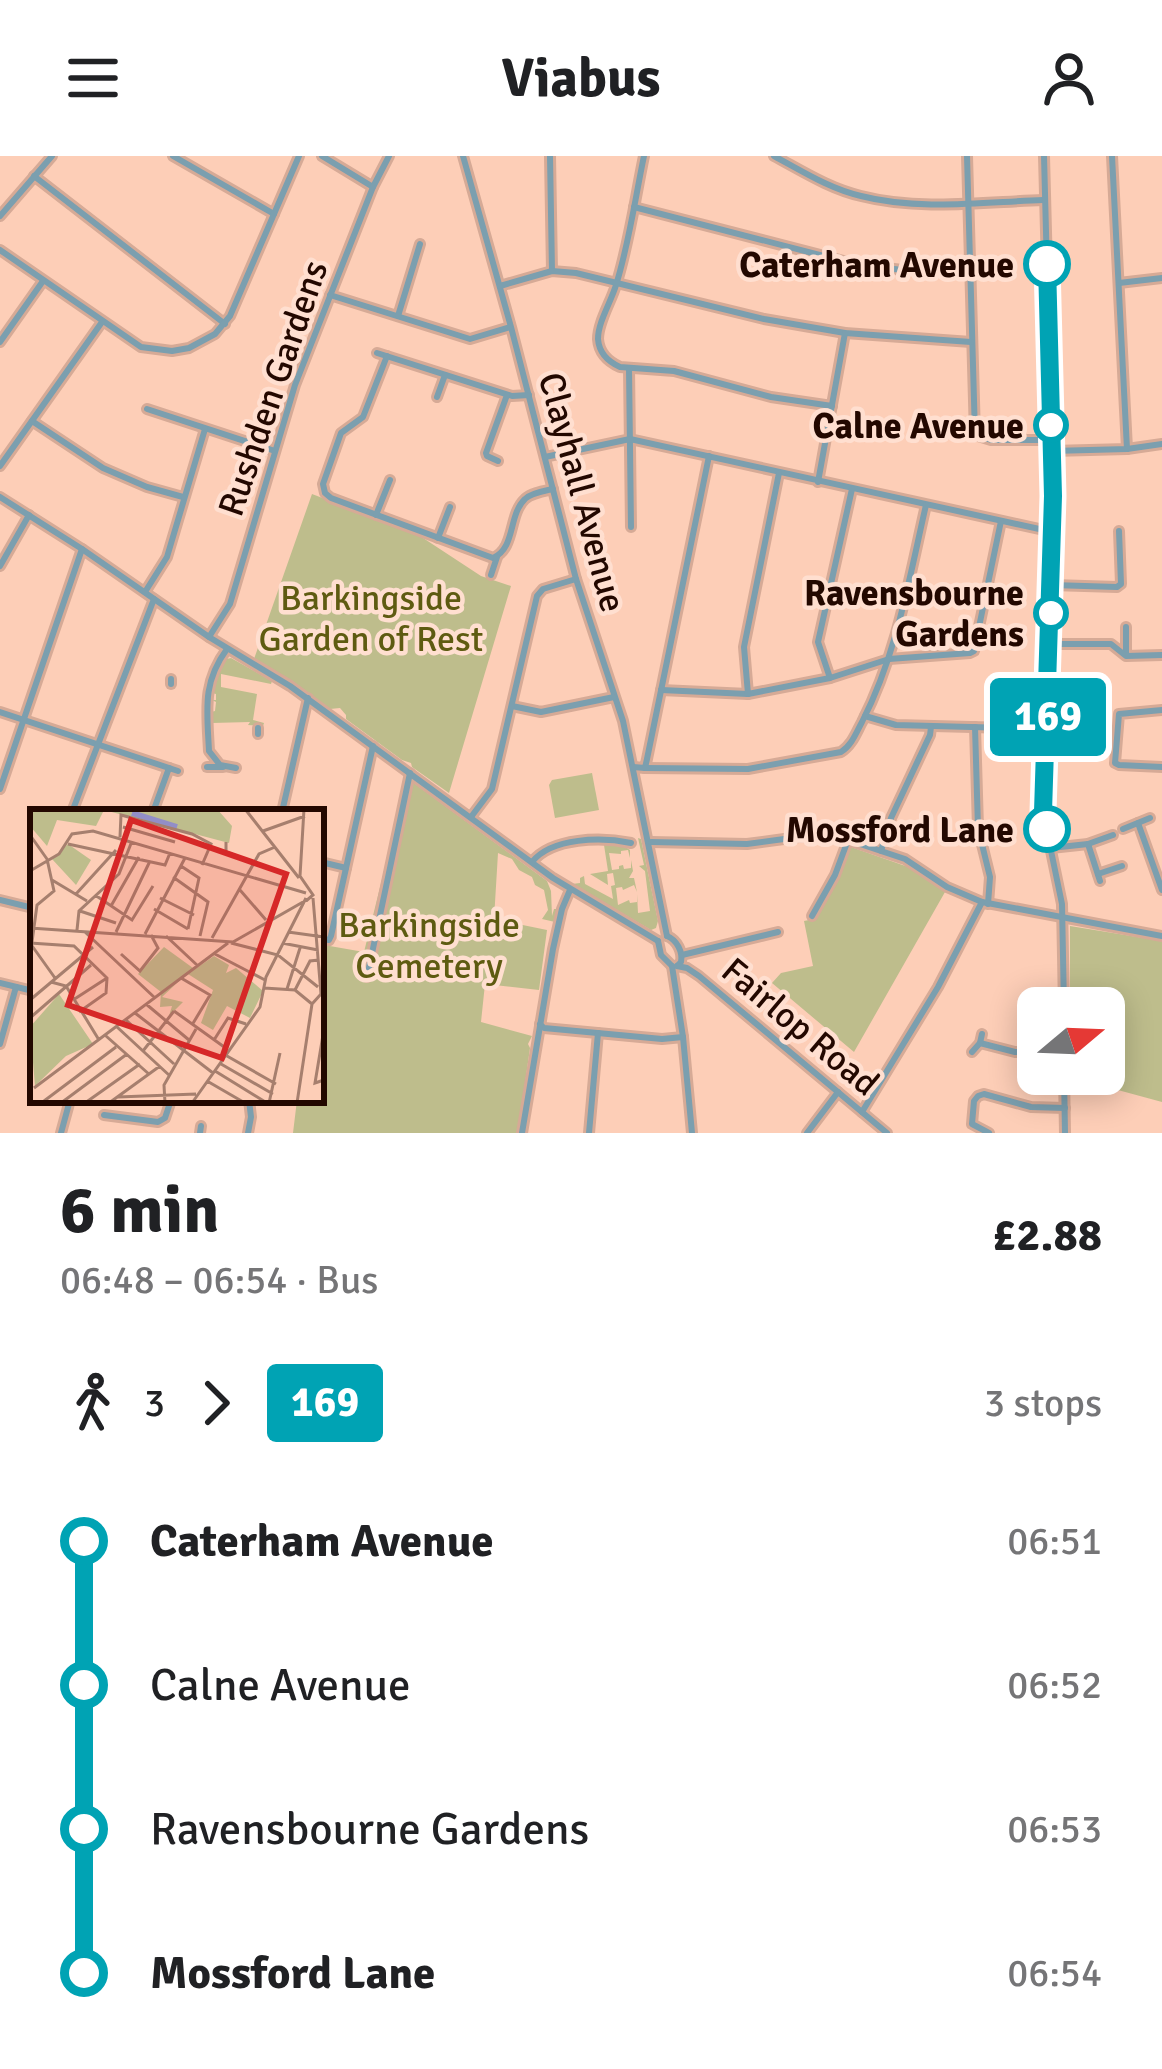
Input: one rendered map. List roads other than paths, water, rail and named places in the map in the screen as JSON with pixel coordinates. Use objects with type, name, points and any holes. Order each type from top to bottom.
[{"type":"street","points":[[0,216],[52,156]]},
{"type":"street","points":[[173,156],[274,214]]},
{"type":"street","points":[[0,250],[141,347],[172,351],[202,343],[225,324],[298,156]]},
{"type":"street","points":[[322,156],[373,187]]},
{"type":"street","name":"Rushden Gardens","points":[[209,637],[230,604],[295,385],[389,156]]},
{"type":"street","name":"Clayhall Avenue","points":[[464,156],[576,579],[633,767],[667,936]]},
{"type":"street","points":[[550,156],[552,271]]},
{"type":"street","points":[[644,156],[617,282],[598,341],[602,353],[613,364],[629,368],[674,370],[771,398],[832,406]]},
{"type":"street","points":[[774,156],[862,196],[925,203],[1045,200]]},
{"type":"street","points":[[794,166],[800,156]]},
{"type":"street","points":[[967,156],[975,435],[992,440],[1052,440]]},
{"type":"street","points":[[1043,156],[1053,532],[1043,812],[1063,918],[1064,987]]},
{"type":"street","points":[[1112,156],[1127,448]]},
{"type":"street","points":[[34,176],[225,324]]},
{"type":"street","points":[[634,207],[854,264],[970,270]]},
{"type":"street","points":[[398,316],[420,244]]},
{"type":"street","points":[[500,286],[552,271],[576,273],[764,319],[844,333],[971,342]]},
{"type":"street","points":[[1119,283],[1162,278]]},
{"type":"street","points":[[0,341],[43,281]]},
{"type":"street","points":[[330,295],[470,339],[512,326]]},
{"type":"street","points":[[0,466],[102,322]]},
{"type":"street","points":[[818,482],[844,333]]},
{"type":"street","points":[[377,353],[507,394],[529,395]]},
{"type":"street","points":[[387,356],[363,417],[341,433],[323,484],[325,493],[497,557]]},
{"type":"street","points":[[629,368],[631,526]]},
{"type":"street","points":[[437,397],[445,375]]},
{"type":"street","points":[[498,461],[486,453],[507,394]]},
{"type":"street","points":[[147,409],[275,452]]},
{"type":"street","points":[[32,421],[115,474],[184,497]]},
{"type":"street","points":[[145,592],[166,557],[205,429]]},
{"type":"street","points":[[544,457],[630,439],[1053,532]]},
{"type":"street","points":[[1052,451],[1162,444]]},
{"type":"street","points":[[645,768],[709,456]]},
{"type":"street","points":[[748,694],[744,647],[779,473]]},
{"type":"street","points":[[376,514],[390,480]]},
{"type":"street","points":[[491,575],[522,502],[553,489]]},
{"type":"street","points":[[830,678],[818,642],[852,489]]},
{"type":"street","points":[[0,497],[308,698],[571,890],[658,940],[661,956],[674,966]]},
{"type":"street","points":[[633,767],[748,769],[848,748],[889,659],[926,505]]},
{"type":"street","points":[[438,538],[450,507]]},
{"type":"street","points":[[0,566],[29,515]]},
{"type":"street","points":[[662,690],[748,694],[830,678],[889,659],[964,656],[974,651],[1001,521]]},
{"type":"street","points":[[1052,585],[1121,584],[1120,531]]},
{"type":"street","points":[[0,789],[82,549]]},
{"type":"street","points":[[471,817],[492,789],[537,596],[543,589],[576,579]]},
{"type":"street","points":[[73,809],[154,598]]},
{"type":"street","points":[[1126,627],[1126,656]]},
{"type":"street","points":[[1050,644],[1112,644],[1126,656],[1162,655]]},
{"type":"street","points":[[208,767],[231,768],[208,752],[208,685],[227,649]]},
{"type":"street","points":[[512,706],[541,712],[614,697]]},
{"type":"street","points":[[283,809],[308,698]]},
{"type":"street","points":[[1162,710],[1119,714],[1115,763],[1162,767]]},
{"type":"street","points":[[0,712],[174,770],[154,809]]},
{"type":"street","points":[[865,716],[890,724],[1048,729]]},
{"type":"street","points":[[881,851],[931,726]]},
{"type":"street","points":[[862,1112],[985,903],[990,878],[978,828],[975,727]]},
{"type":"street","points":[[325,940],[373,746]]},
{"type":"street","points":[[367,977],[410,773]]},
{"type":"street","points":[[1123,829],[1150,818]]},
{"type":"street","points":[[1138,823],[1162,890]]},
{"type":"street","points":[[1051,848],[1088,844],[1113,835]]},
{"type":"street","points":[[650,842],[746,844],[806,836],[848,840],[905,859],[947,887],[985,903],[1162,936]]},
{"type":"street","points":[[812,916],[848,840]]},
{"type":"street","points":[[532,862],[544,850],[567,844],[632,843]]},
{"type":"street","points":[[1088,844],[1099,878],[1122,866]]},
{"type":"street","points":[[324,863],[346,868]]},
{"type":"street","points":[[522,1133],[562,909],[571,890]]},
{"type":"street","points":[[0,900],[30,907]]},
{"type":"street","points":[[692,1133],[674,966],[692,950],[778,932]]},
{"type":"street","points":[[658,940],[667,936],[674,940],[682,955]]},
{"type":"street","name":"Fairlop Road","points":[[674,966],[699,976],[887,1133]]},
{"type":"street","points":[[0,983],[30,991]]},
{"type":"street","points":[[0,1044],[16,987]]},
{"type":"street","points":[[539,1024],[662,1039],[683,1037]]},
{"type":"street","points":[[589,1133],[598,1033]]},
{"type":"street","points":[[972,1052],[981,1039],[1017,1052]]},
{"type":"street","points":[[807,1133],[838,1092]]},
{"type":"street","points":[[989,1133],[972,1124],[974,1101],[984,1094],[1031,1107],[1065,1108]]},
{"type":"street","points":[[1065,1095],[1065,1133]]},
{"type":"street","points":[[61,1133],[69,1103]]},
{"type":"street","points":[[108,1117],[161,1121],[170,1103]]},
{"type":"street","points":[[248,1133],[249,1103]]},
{"type":"place","name":"Caterham Avenue","points":[[1047,264]]},
{"type":"place","name":"Calne Avenue","points":[[1051,425]]},
{"type":"place","name":"Ravensbourne Gardens","points":[[1051,613]]},
{"type":"place","name":"Mossford Lane","points":[[1047,829]]},
{"type":"park label","name":"Barkingside Garden of Rest","points":[[371,618]]},
{"type":"park label","name":"Barkingside Cemetery","points":[[429,944]]}]
